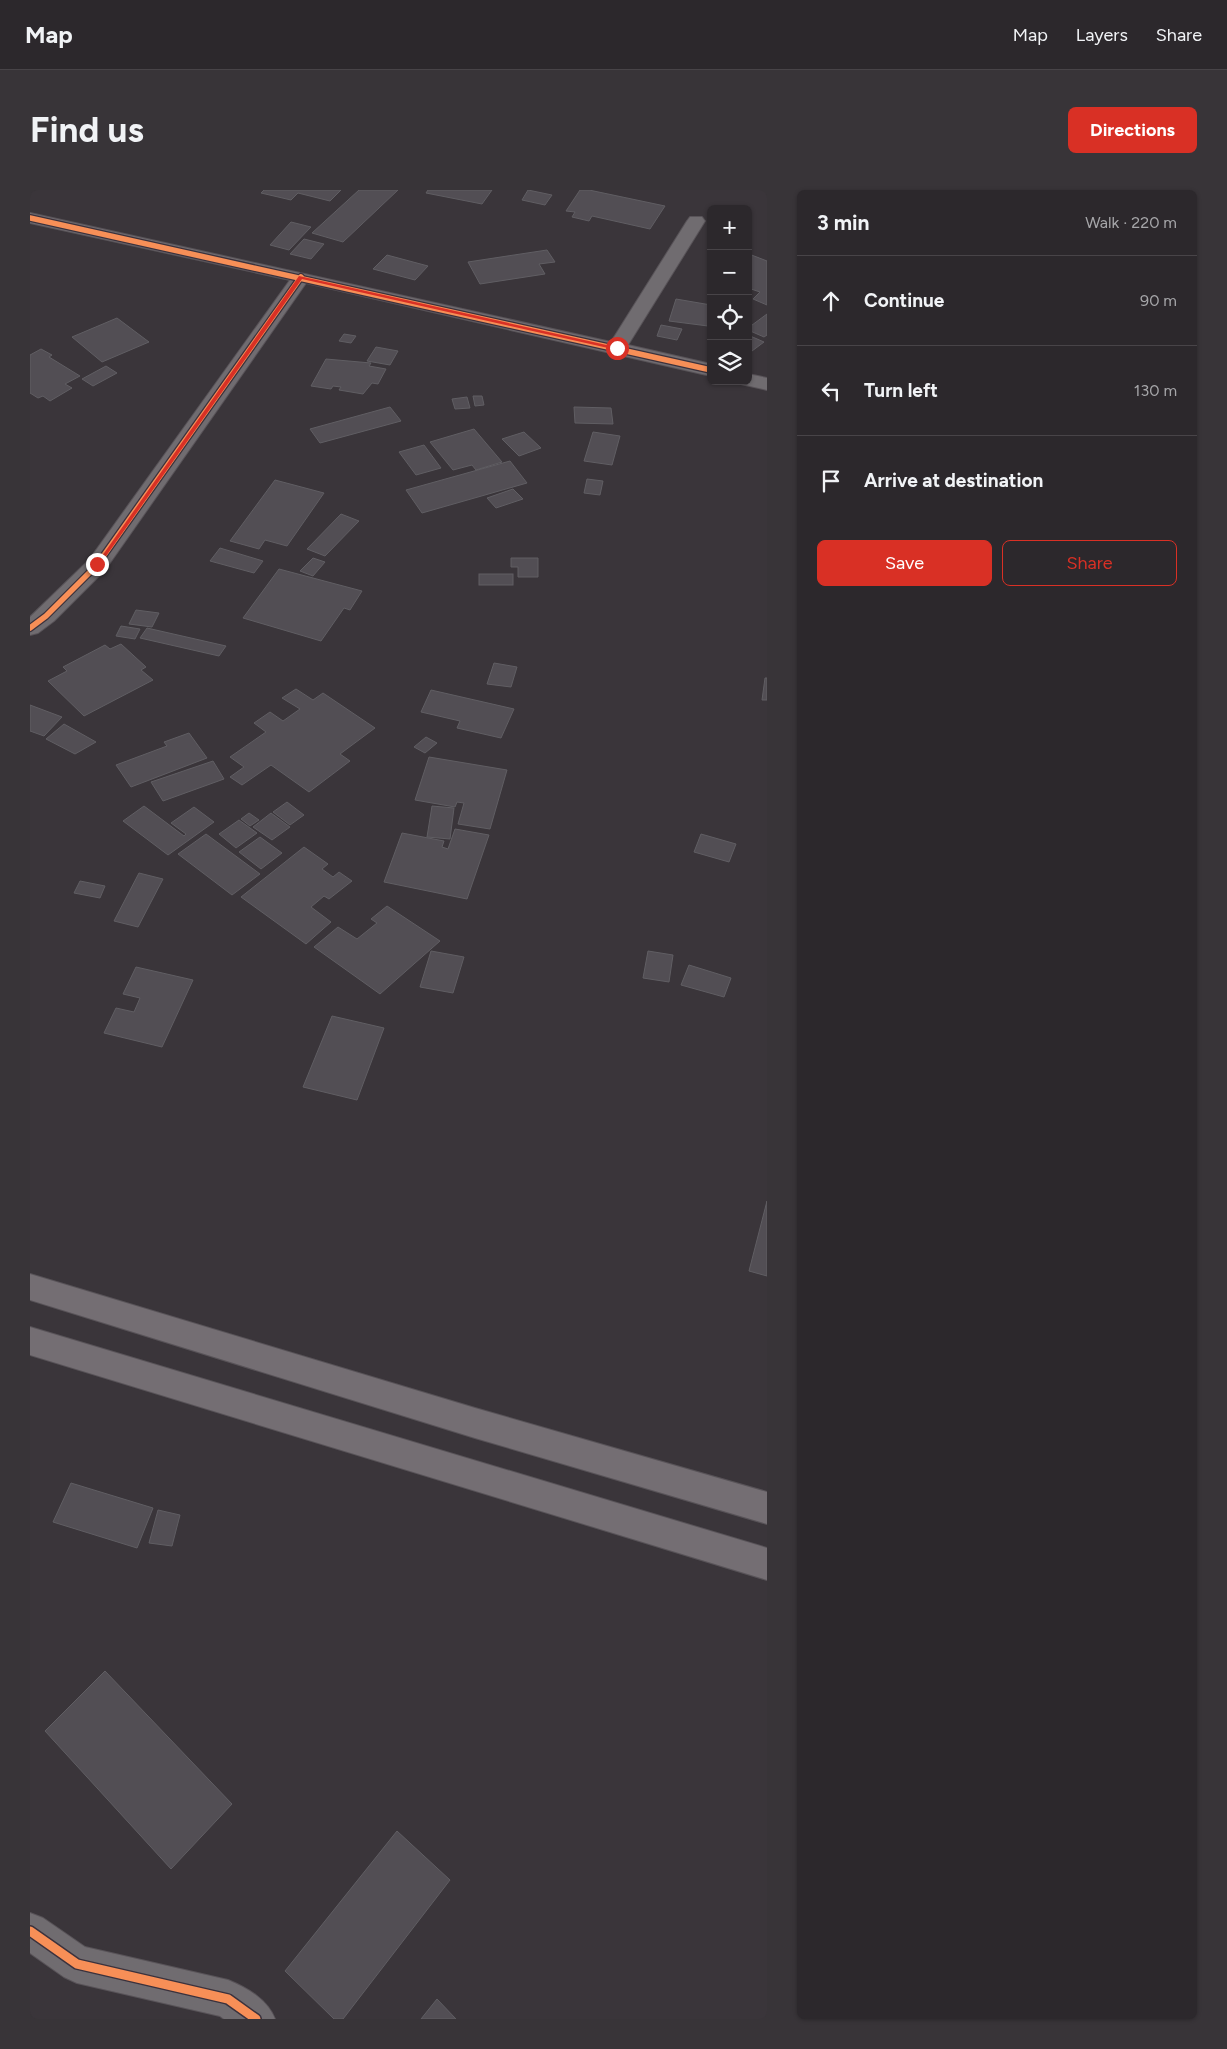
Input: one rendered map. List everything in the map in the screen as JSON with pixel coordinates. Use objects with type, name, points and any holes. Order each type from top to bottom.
[{"type":"main road","points":[[30,1288],[475,1423],[767,1508]]},
{"type":"main road","points":[[30,1341],[767,1564]]},
{"type":"street","points":[[30,218],[707,369]]},
{"type":"street","points":[[617,348],[696,221]]},
{"type":"street","points":[[30,628],[46,616],[97,564],[301,277]]},
{"type":"street","points":[[752,381],[767,384]]},
{"type":"street","points":[[30,1931],[77,1964],[228,1998],[256,2019]]},
{"type":"building","points":[[264,190],[341,190],[330,201],[298,193],[291,200],[261,193]]},
{"type":"building","points":[[359,190],[398,190],[343,242],[312,233]]},
{"type":"building","points":[[428,190],[492,190],[482,204],[426,193]]},
{"type":"building","points":[[528,190],[552,195],[545,205],[522,200]]},
{"type":"building","points":[[580,190],[589,190],[665,206],[650,229],[592,216],[589,221],[572,217],[575,212],[566,211]]},
{"type":"building","points":[[291,222],[311,227],[289,250],[270,245]]},
{"type":"building","points":[[304,239],[324,244],[311,259],[290,254]]},
{"type":"building","points":[[547,250],[555,262],[539,264],[545,274],[480,284],[468,262]]},
{"type":"building","points":[[387,255],[428,266],[415,280],[373,269]]},
{"type":"building","points":[[752,255],[767,261],[767,305],[753,299],[760,292],[752,289]]},
{"type":"building","points":[[676,299],[707,304],[707,326],[669,321]]},
{"type":"building","points":[[767,314],[767,335],[764,337],[752,332],[752,325]]},
{"type":"building","points":[[117,318],[149,342],[102,362],[72,337]]},
{"type":"building","points":[[661,325],[682,329],[677,340],[657,336]]},
{"type":"building","points":[[344,334],[356,336],[351,343],[339,341]]},
{"type":"building","points":[[752,337],[764,342],[752,351]]},
{"type":"building","points":[[376,347],[398,351],[390,365],[367,361]]},
{"type":"building","points":[[41,349],[52,355],[49,357],[80,376],[65,384],[72,388],[50,401],[43,396],[38,398],[30,393],[30,355]]},
{"type":"building","points":[[326,359],[371,363],[369,366],[386,369],[378,384],[372,383],[363,394],[339,390],[341,387],[333,386],[331,389],[311,386]]},
{"type":"building","points":[[106,366],[117,373],[93,386],[82,379]]},
{"type":"building","points":[[473,396],[482,396],[484,405],[475,406]]},
{"type":"building","points":[[467,397],[470,408],[455,409],[452,399]]},
{"type":"building","points":[[390,407],[401,421],[320,443],[310,429]]},
{"type":"building","points":[[574,407],[611,408],[613,424],[575,423]]},
{"type":"building","points":[[474,429],[502,462],[476,470],[472,465],[453,470],[430,442]]},
{"type":"building","points":[[524,432],[541,448],[519,456],[502,439]]},
{"type":"building","points":[[593,432],[620,436],[612,465],[584,461]]},
{"type":"building","points":[[424,445],[441,468],[416,475],[399,452]]},
{"type":"building","points":[[510,461],[527,483],[422,513],[406,490]]},
{"type":"building","points":[[587,479],[603,481],[600,495],[584,493]]},
{"type":"building","points":[[275,480],[324,493],[287,546],[265,540],[259,549],[230,541]]},
{"type":"building","points":[[513,489],[523,499],[496,508],[487,498]]},
{"type":"building","points":[[341,514],[359,521],[325,556],[307,549]]},
{"type":"building","points":[[220,548],[263,561],[254,573],[210,561]]},
{"type":"building","points":[[313,558],[325,562],[313,576],[300,571]]},
{"type":"building","points":[[511,558],[538,558],[538,577],[518,577],[518,567],[511,567]]},
{"type":"building","points":[[279,569],[362,591],[350,610],[344,608],[321,641],[243,618]]},
{"type":"building","points":[[479,574],[513,574],[513,585],[479,585]]},
{"type":"building","points":[[136,610],[159,613],[152,627],[129,624]]},
{"type":"building","points":[[121,626],[140,629],[135,639],[116,636]]},
{"type":"building","points":[[147,628],[226,646],[219,656],[140,638]]},
{"type":"building","points":[[121,644],[146,667],[141,670],[153,680],[84,716],[48,681],[67,671],[63,667],[105,645],[110,649]]},
{"type":"building","points":[[494,663],[517,667],[511,687],[487,684]]},
{"type":"building","points":[[765,678],[767,678],[767,700],[762,700]]},
{"type":"building","points":[[296,689],[313,700],[323,693],[375,728],[340,754],[350,761],[309,792],[271,765],[242,785],[230,777],[244,767],[230,757],[266,732],[254,723],[270,712],[283,721],[300,709],[282,698]]},
{"type":"building","points":[[431,690],[514,709],[501,738],[457,728],[460,721],[421,712]]},
{"type":"building","points":[[30,705],[62,717],[44,736],[30,731]]},
{"type":"building","points":[[64,724],[96,742],[75,754],[46,739]]},
{"type":"building","points":[[189,733],[207,758],[131,787],[116,765],[167,746],[164,742]]},
{"type":"building","points":[[426,737],[437,743],[425,753],[414,747]]},
{"type":"building","points":[[429,757],[507,770],[490,829],[458,824],[464,803],[457,802],[455,807],[415,800]]},
{"type":"building","points":[[213,761],[224,779],[163,801],[151,782]]},
{"type":"building","points":[[287,802],[304,815],[290,825],[273,812]]},
{"type":"building","points":[[144,806],[184,836],[186,834],[171,823],[194,807],[214,822],[168,855],[123,821]]},
{"type":"building","points":[[432,806],[454,808],[450,839],[427,837]]},
{"type":"building","points":[[249,813],[259,820],[250,826],[241,819]]},
{"type":"building","points":[[271,813],[290,827],[272,840],[253,827]]},
{"type":"building","points":[[239,820],[257,833],[236,848],[219,834]]},
{"type":"building","points":[[455,829],[489,835],[467,899],[384,882],[402,833],[444,841],[442,847],[448,849]]},
{"type":"building","points":[[206,834],[260,874],[232,895],[178,854]]},
{"type":"building","points":[[701,834],[736,844],[729,862],[694,852]]},
{"type":"building","points":[[260,837],[282,853],[261,869],[239,852]]},
{"type":"building","points":[[304,847],[328,864],[322,869],[333,877],[339,872],[352,881],[329,899],[324,896],[311,907],[331,922],[306,944],[241,897]]},
{"type":"building","points":[[139,873],[163,879],[138,927],[114,921]]},
{"type":"building","points":[[80,881],[105,886],[100,898],[74,893]]},
{"type":"building","points":[[387,906],[440,941],[380,994],[314,947],[338,927],[357,939],[377,923],[371,919]]},
{"type":"building","points":[[431,951],[464,957],[453,993],[420,987]]},
{"type":"building","points":[[648,951],[673,955],[669,982],[643,978]]},
{"type":"building","points":[[689,965],[731,978],[724,997],[681,985]]},
{"type":"building","points":[[136,967],[193,980],[162,1047],[104,1033],[116,1008],[134,1012],[140,998],[123,994]]},
{"type":"building","points":[[332,1016],[384,1028],[357,1100],[303,1087]]},
{"type":"building","points":[[767,1201],[767,1276],[749,1271]]},
{"type":"building","points":[[71,1483],[153,1508],[137,1548],[53,1522]]},
{"type":"building","points":[[158,1510],[180,1515],[172,1546],[149,1543]]},
{"type":"building","points":[[105,1671],[232,1804],[171,1869],[45,1731]]},
{"type":"building","points":[[397,1831],[450,1880],[343,2019],[334,2019],[285,1971]]},
{"type":"building","points":[[437,1999],[456,2019],[421,2019]]},
{"type":"cycle path","points":[[30,218],[707,369]]},
{"type":"cycle path","points":[[30,628],[46,616],[97,565],[301,277]]},
{"type":"cycle path","points":[[30,1931],[77,1964],[228,1999],[256,2019]]},
{"type":"route","points":[[97,564],[301,277],[617,348]]}]
